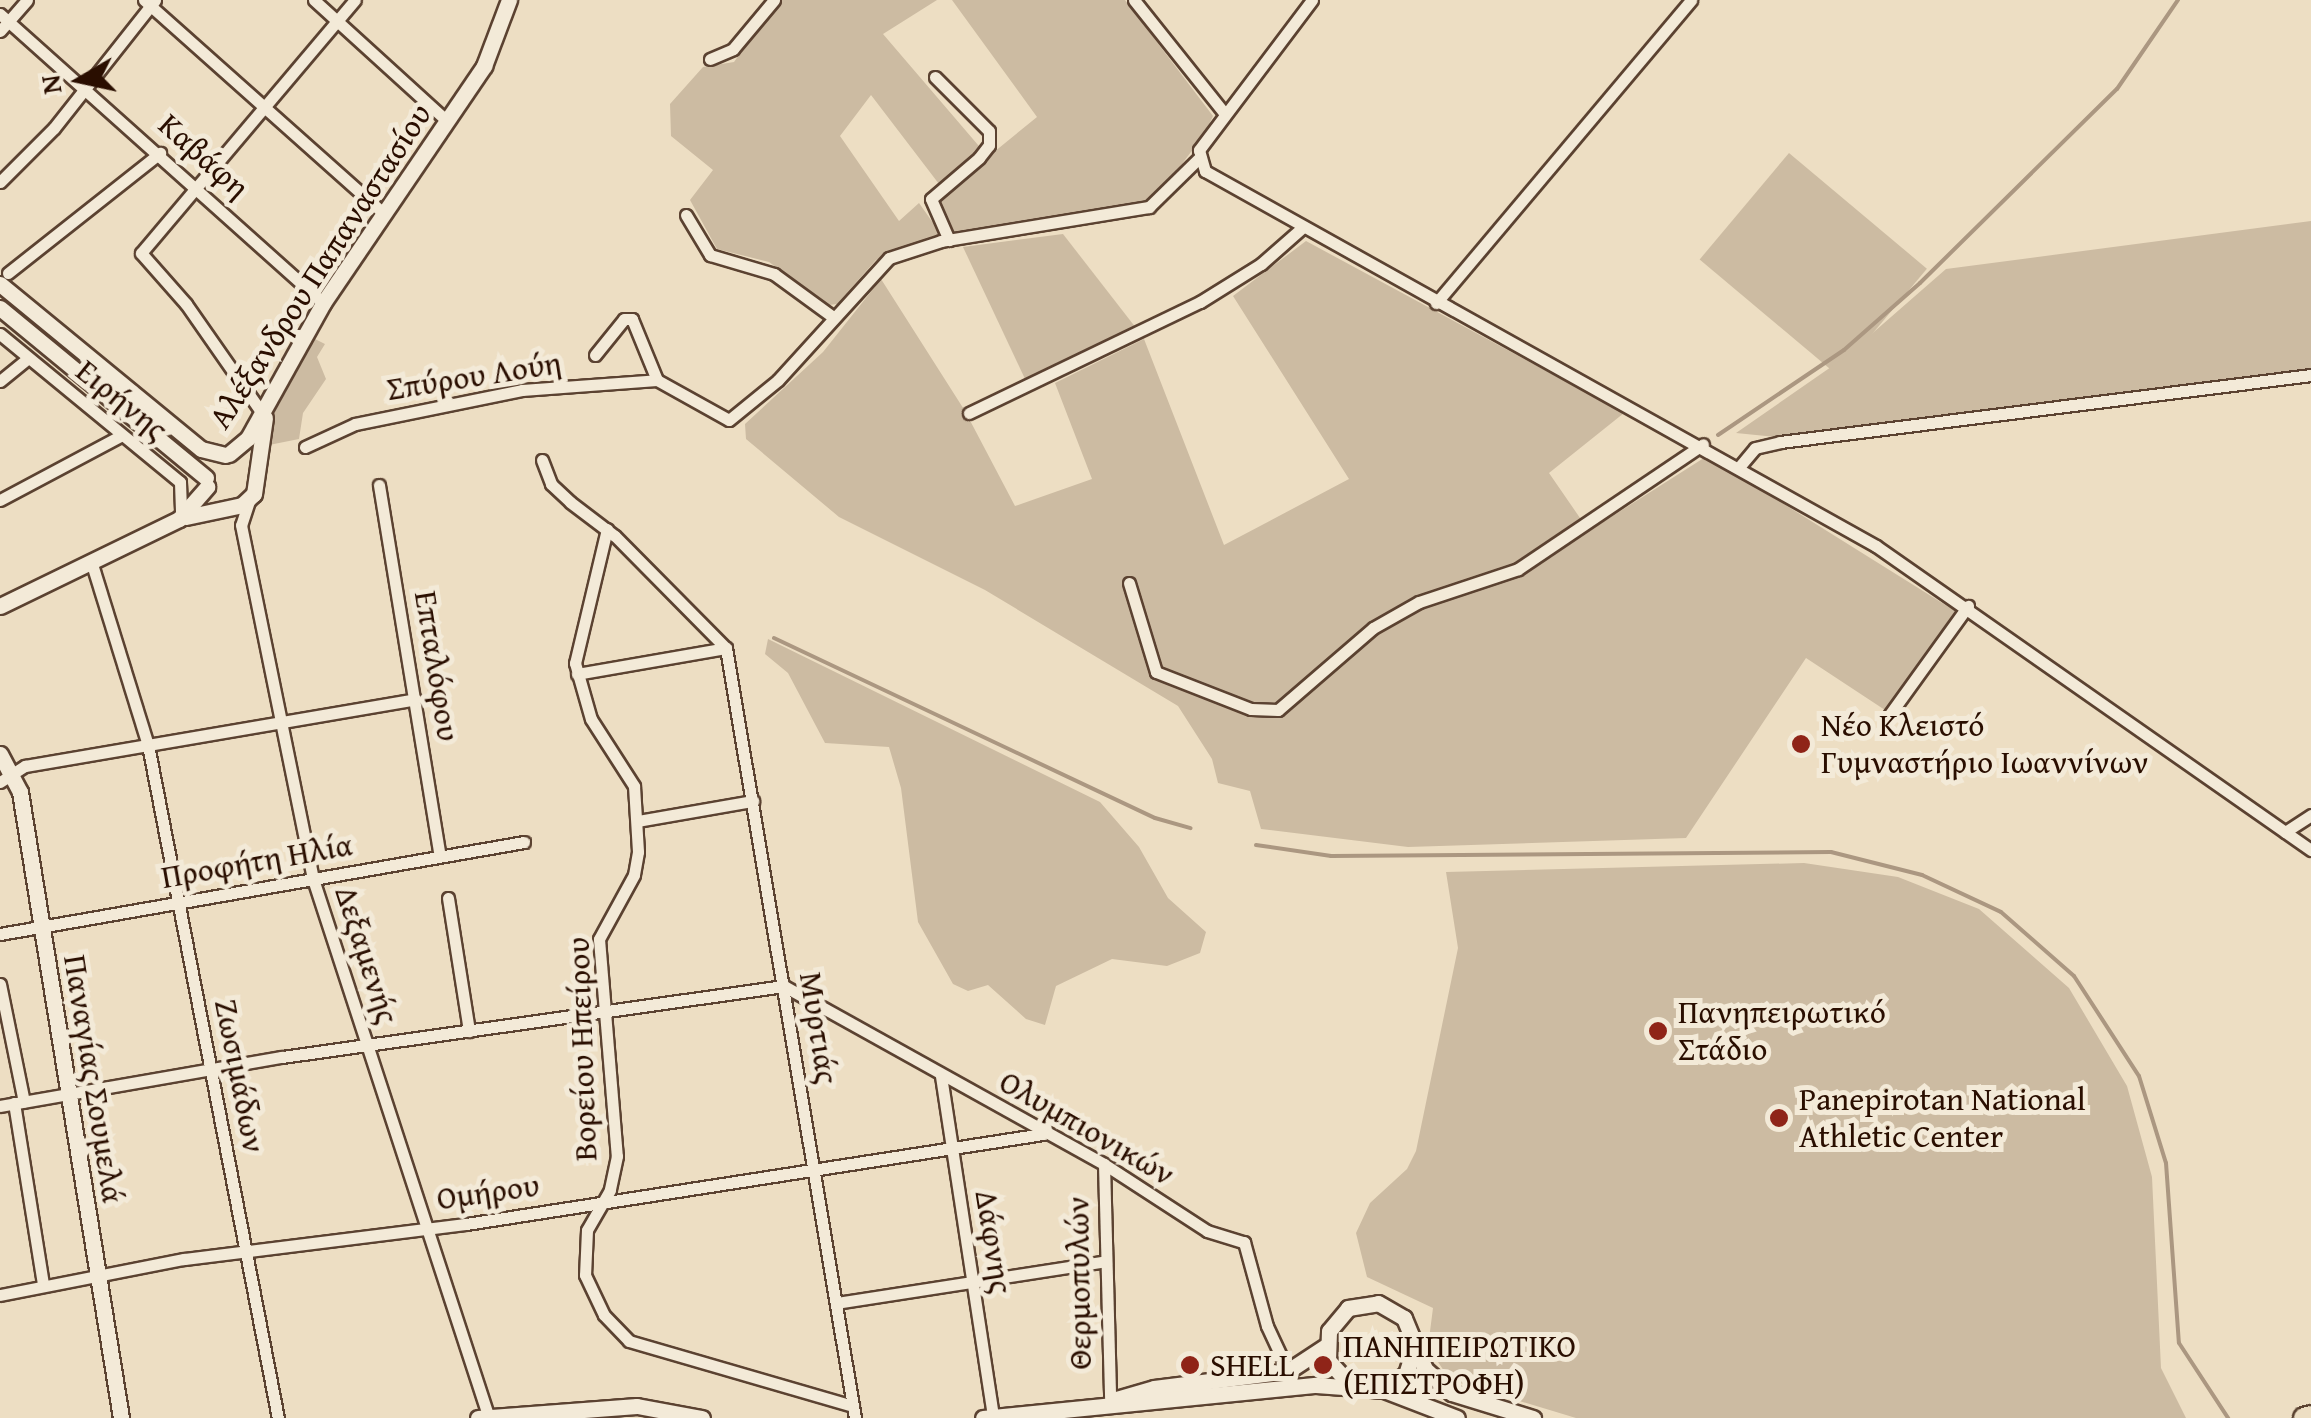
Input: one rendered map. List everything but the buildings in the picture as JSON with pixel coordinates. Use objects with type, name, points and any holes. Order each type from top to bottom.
[{"type":"street","points":[[3,22],[26,0]]},
{"type":"street","points":[[314,0],[446,120]]},
{"type":"street","points":[[0,606],[179,519],[249,500],[258,486],[256,470],[265,407],[142,249],[356,0]]},
{"type":"street","name":"Αλέξανδρου Παπαναστασίου","points":[[227,455],[265,407],[323,302],[489,57],[509,0]]},
{"type":"street","points":[[710,60],[733,49],[774,0]]},
{"type":"street","points":[[1134,0],[1225,114]]},
{"type":"street","points":[[595,355],[624,319],[632,318],[657,380],[728,420],[778,380],[889,258],[949,240],[1148,207],[1198,159],[1225,114],[1312,0]]},
{"type":"street","points":[[1436,303],[1691,0]]},
{"type":"street","points":[[5,178],[87,88],[150,2],[382,212]]},
{"type":"street","name":"Καβάφη","points":[[3,22],[87,88],[323,302]]},
{"type":"street","points":[[935,77],[989,131],[979,158],[931,199],[949,240]]},
{"type":"street","points":[[160,154],[4,279],[202,449],[245,458],[256,470]]},
{"type":"street","points":[[1198,159],[1208,174],[1436,303],[1703,444],[1968,606],[2311,850]]},
{"type":"street","points":[[0,162],[5,178]]},
{"type":"street","points":[[686,215],[710,255],[774,274],[834,317]]},
{"type":"street","points":[[969,413],[1191,307],[1261,264],[1302,228]]},
{"type":"street","points":[[0,308],[206,483],[224,506]]},
{"type":"street","name":"Ειρήνης","points":[[0,334],[180,482],[185,495],[179,519]]},
{"type":"street","points":[[0,381],[28,358]]},
{"type":"street","points":[[1740,466],[1756,448],[1780,442],[2311,374]]},
{"type":"street","name":"Σπύρου Λούη","points":[[305,447],[354,424],[522,390],[657,380]]},
{"type":"street","points":[[0,500],[122,436]]},
{"type":"street","points":[[1129,583],[1156,672],[1251,709],[1278,710],[1373,628],[1419,602],[1518,569],[1703,444]]},
{"type":"street","points":[[179,519],[227,455]]},
{"type":"street","points":[[542,460],[551,484],[607,529],[726,648]]},
{"type":"street","name":"Επταλόφου","points":[[379,485],[440,856]]},
{"type":"street","name":"Δεξαμενής","points":[[249,500],[241,525],[313,879],[489,1418]]},
{"type":"street","name":"Βορείου Ηπείρου","points":[[607,529],[578,634],[577,674],[596,731],[634,786],[638,821],[634,875],[600,931],[617,1156],[587,1230],[583,1266],[596,1301],[621,1336],[854,1412]]},
{"type":"street","name":"Ζωσιμάδων","points":[[91,561],[148,745],[278,1418]]},
{"type":"street","points":[[1885,722],[1968,606]]},
{"type":"street","points":[[577,674],[726,648]]},
{"type":"street","name":"Μυρτιάς","points":[[726,648],[854,1412]]},
{"type":"street","points":[[6,777],[148,745],[415,699]]},
{"type":"street","name":"Παναγίας Σουμελά","points":[[0,754],[41,927],[121,1418]]},
{"type":"street","points":[[638,821],[753,801]]},
{"type":"street","points":[[2285,832],[2311,814]]},
{"type":"street","name":"Προφήτη Ηλία","points":[[0,934],[524,842]]},
{"type":"street","points":[[448,898],[469,1031]]},
{"type":"street","points":[[0,984],[43,1286]]},
{"type":"street","points":[[0,1106],[367,1045],[784,986]]},
{"type":"street","name":"Ολυμπιονικών","points":[[784,986],[1104,1164],[1196,1225],[1247,1244],[1266,1326],[1288,1371]]},
{"type":"street","name":"Δάφνης","points":[[941,1076],[993,1417]]},
{"type":"street","name":"Ομήρου","points":[[0,1295],[246,1250],[600,1204],[1044,1134]]},
{"type":"street","name":"Θερμοπυλών","points":[[1104,1164],[1110,1402]]},
{"type":"street","points":[[836,1303],[1106,1262]]},
{"type":"street","points":[[1110,1402],[1154,1388],[1288,1371],[1326,1346],[1337,1318],[1363,1303],[1392,1308],[1404,1318],[1425,1368],[1452,1393],[1533,1418]]},
{"type":"street","points":[[1326,1346],[1334,1373],[1356,1390]]},
{"type":"street","points":[[1384,1390],[1406,1374],[1415,1346]]},
{"type":"street","points":[[983,1418],[1110,1402],[1316,1385],[1384,1390],[1458,1418]]},
{"type":"street","points":[[478,1418],[588,1413],[636,1406],[693,1417]]},
{"type":"shaded area","points":[[778,0],[937,0],[883,34],[984,152],[939,184],[871,95],[840,136],[899,221],[919,203],[943,237],[876,260],[837,304],[829,305],[769,262],[717,249],[690,200],[713,170],[671,136],[670,104],[703,67],[734,62]]},
{"type":"shaded area","points":[[952,0],[1125,0],[1213,116],[1205,133],[1159,195],[1131,206],[952,236],[939,211],[940,196],[1037,117]]},
{"type":"shaded area","points":[[1789,153],[1927,269],[1838,375],[1700,259]]},
{"type":"shaded area","points":[[2311,221],[2311,369],[1776,437],[1736,433],[1844,358],[1946,269]]},
{"type":"shaded area","points":[[1063,234],[1136,328],[1026,381],[963,247]]},
{"type":"shaded area","points":[[1306,241],[1624,413],[1549,473],[1589,531],[1707,456],[1955,611],[1888,712],[1806,658],[1686,838],[1408,847],[1261,829],[1250,791],[1218,783],[1212,759],[1178,706],[985,590],[839,517],[746,439],[745,424],[823,352],[881,279],[965,411],[1015,506],[1092,479],[1055,383],[1144,339],[1224,545],[1349,479],[1233,296]]},
{"type":"shaded area","points":[[313,338],[325,344],[317,357],[326,379],[303,413],[299,439],[249,449]]},
{"type":"shaded area","points":[[768,639],[1100,802],[1139,847],[1168,898],[1206,932],[1200,953],[1167,966],[1112,959],[1056,986],[1045,1025],[1026,1019],[988,985],[968,991],[953,984],[918,922],[901,788],[889,747],[825,743],[788,673],[765,654]]},
{"type":"shaded area","name":"Panepirotan National Athletic Center","points":[[1804,863],[1898,877],[1979,909],[2069,988],[2127,1086],[2152,1177],[2161,1368],[2186,1418],[1576,1418],[1450,1380],[1428,1347],[1433,1308],[1367,1277],[1356,1233],[1370,1203],[1407,1169],[1416,1151],[1458,948],[1446,872]]},
{"type":"waterway","points":[[1718,435],[1844,350],[1920,283],[2117,89],[2178,0]]},
{"type":"waterway","points":[[774,638],[1155,818],[1191,828]]},
{"type":"waterway","points":[[1256,845],[1331,856],[1831,852],[1922,875],[2001,912],[2074,976],[2139,1076],[2166,1163],[2179,1343],[2228,1418]]},
{"type":"place","name":"Νέο Κλειστό Γυμναστήριο Ιωαννίνων","points":[[1801,744]]},
{"type":"place","name":"Πανηπειρωτικό Στάδιο","points":[[1658,1031]]},
{"type":"place","name":"Panepirotan National Athletic Center","points":[[1779,1118]]},
{"type":"place","name":"SHELL","points":[[1190,1365]]},
{"type":"place","name":"ΠΑΝΗΠΕΙΡΩΤΙΚΟ (ΕΠΙΣΤΡΟΦΗ)","points":[[1323,1365]]}]
